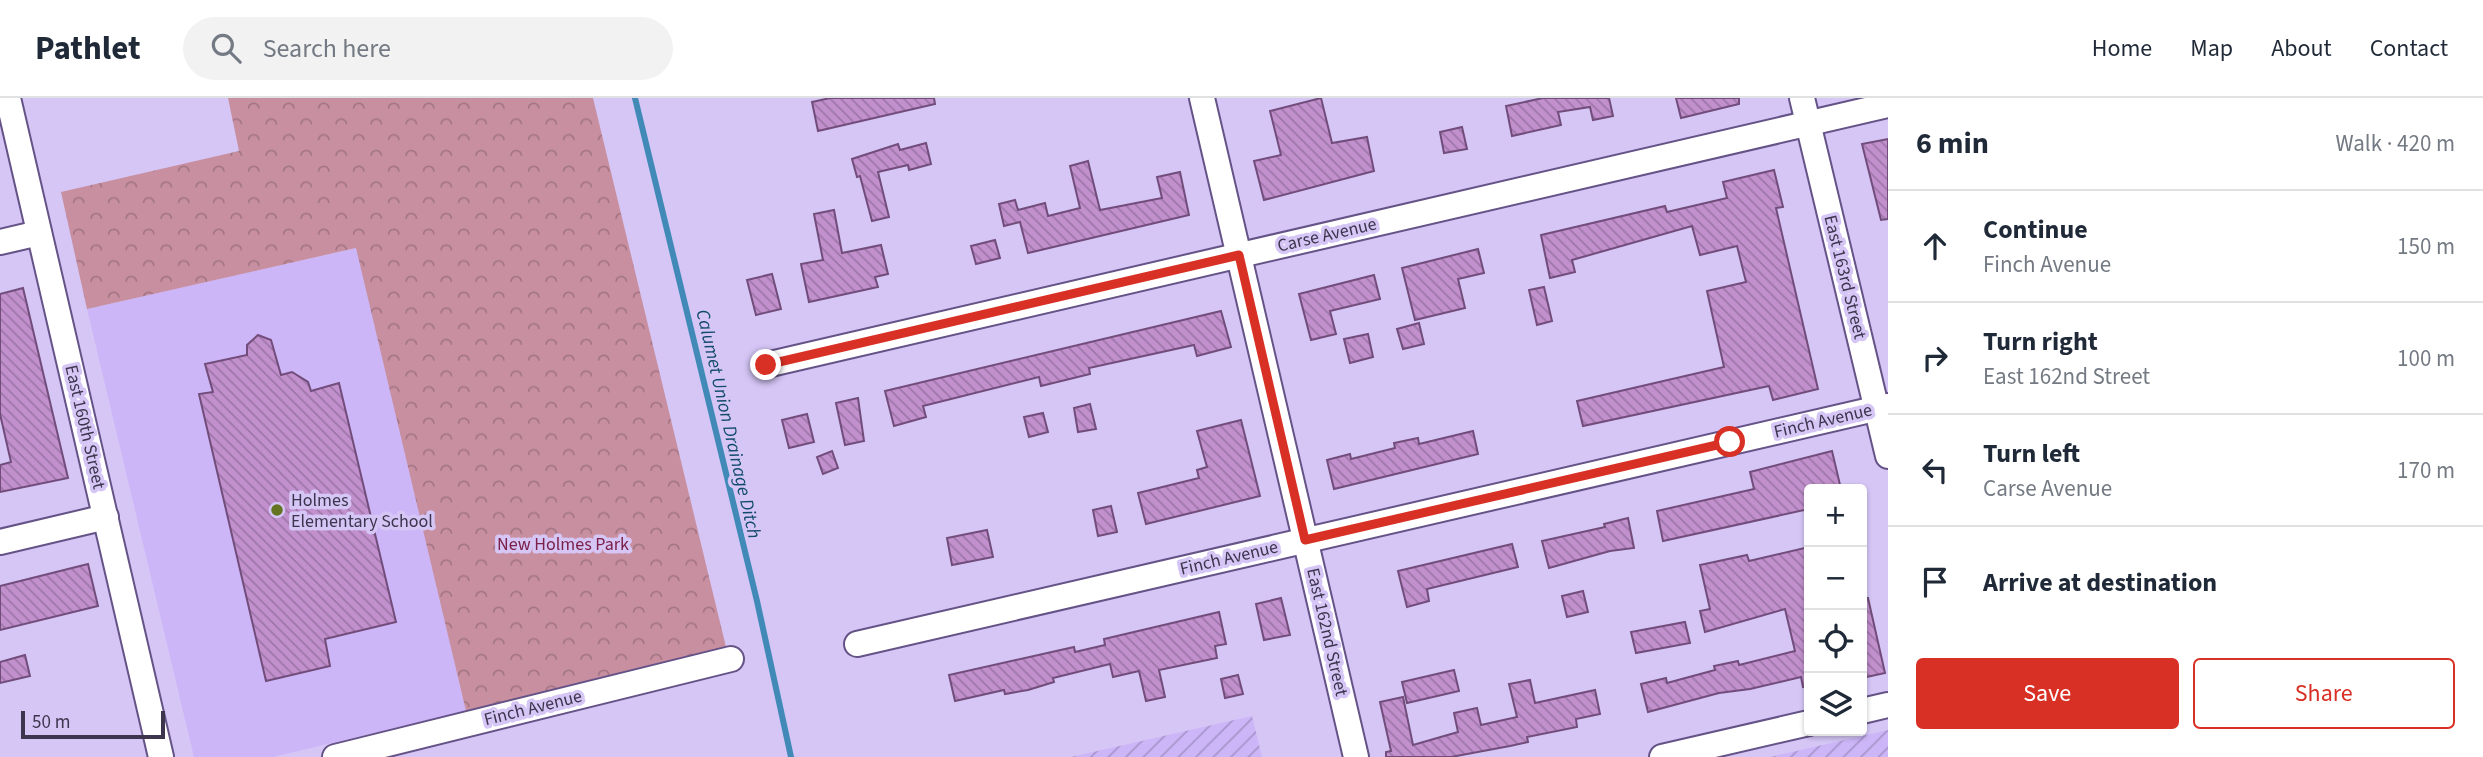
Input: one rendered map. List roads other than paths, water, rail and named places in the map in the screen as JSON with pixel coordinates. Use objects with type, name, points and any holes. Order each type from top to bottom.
[{"type":"street","name":"East 160th Street","points":[[8,98],[162,757]]},
{"type":"street","name":"East 162nd Street","points":[[1202,98],[1356,757]]},
{"type":"street","name":"East 163rd Street","points":[[1802,98],[1882,407],[1888,457]]},
{"type":"street","name":"Carse Avenue","points":[[766,365],[1888,105]]},
{"type":"street","points":[[0,242],[39,233]]},
{"type":"street","name":"Finch Avenue","points":[[857,644],[1882,407]]},
{"type":"street","points":[[0,542],[106,517]]},
{"type":"street","name":"Finch Avenue","points":[[335,757],[731,659]]},
{"type":"street","points":[[1867,710],[1888,705]]},
{"type":"street","points":[[1662,757],[1804,724]]},
{"type":"waterway","name":"Calumet Union Drainage Ditch","points":[[635,98],[757,601],[791,757]]},
{"type":"place","name":"Holmes Elementary School","points":[[277,510]]},
{"type":"park label","name":"New Holmes Park","points":[[563,544]]}]
